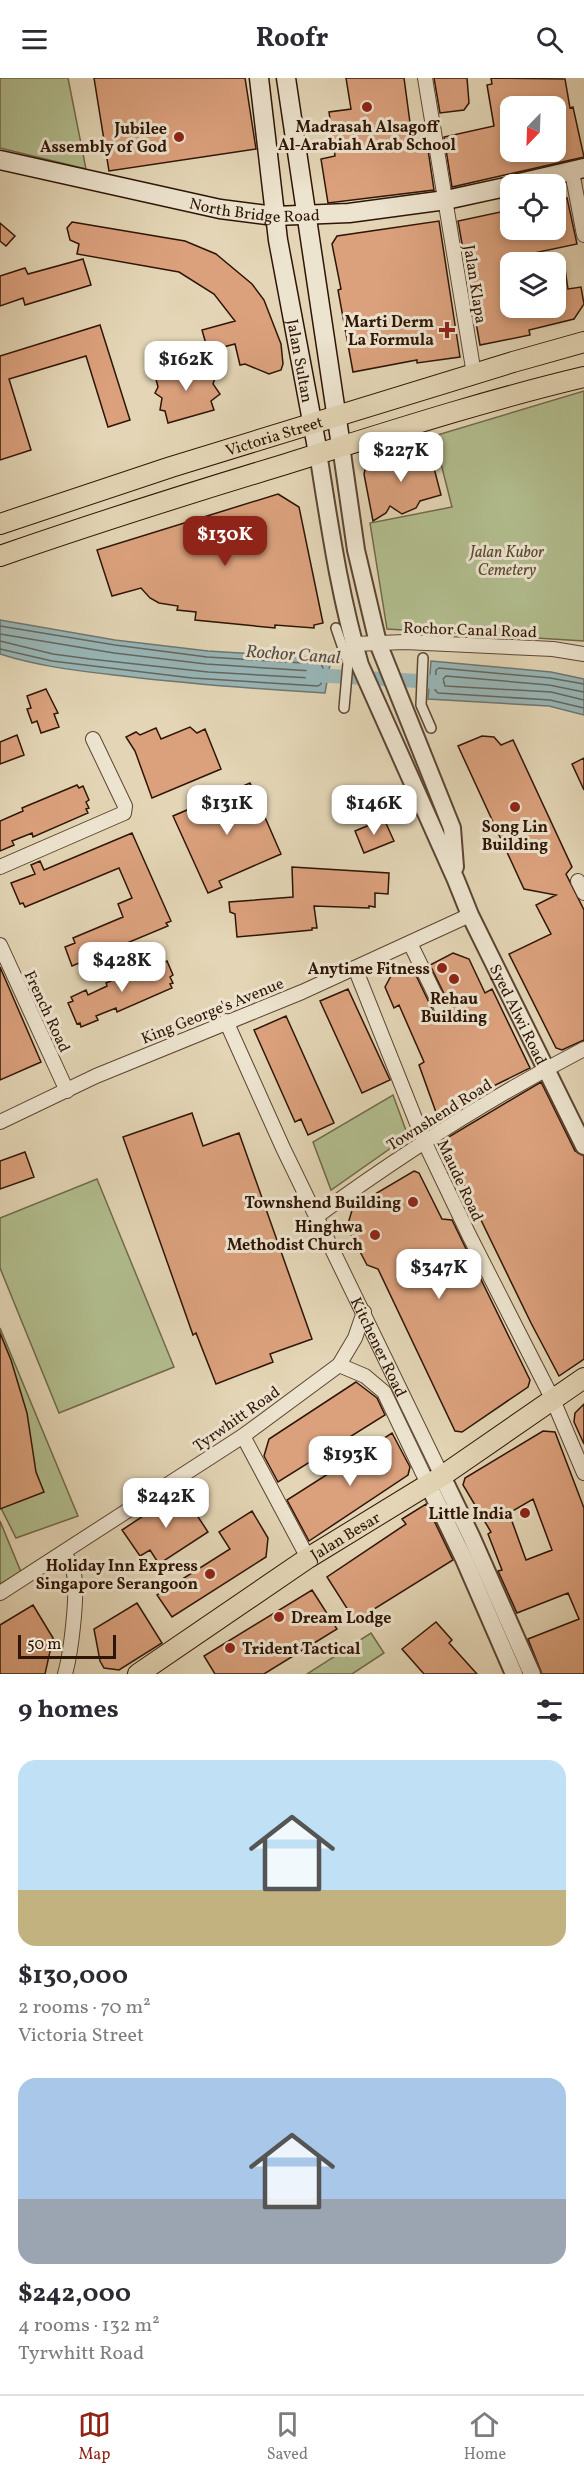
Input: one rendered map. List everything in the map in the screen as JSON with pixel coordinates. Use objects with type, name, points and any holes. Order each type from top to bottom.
[{"type":"main road","name":"Jalan Sultan","points":[[259,78],[275,216],[318,453]]},
{"type":"main road","name":"Jalan Sultan","points":[[286,78],[341,446]]},
{"type":"main road","name":"North Bridge Road","points":[[0,160],[220,209],[275,216],[349,213],[446,200],[500,188]]},
{"type":"main road","points":[[560,174],[578,170]]},
{"type":"main road","name":"Victoria Street","points":[[0,524],[171,467],[584,342]]},
{"type":"main road","name":"Victoria Street","points":[[0,556],[113,516],[318,453],[526,391],[584,378]]},
{"type":"main road","name":"Jalan Besar","points":[[138,1674],[308,1558],[435,1480],[584,1378]]},
{"type":"street","name":"Jalan Klapa","points":[[425,78],[474,374]]},
{"type":"street","points":[[578,170],[584,235]]},
{"type":"street","name":"Jalan Sultan","points":[[341,446],[356,550],[378,643]]},
{"type":"street","name":"Jalan Sultan","points":[[318,453],[336,572],[354,644]]},
{"type":"street","points":[[336,628],[354,664],[344,705]]},
{"type":"street","name":"Rochor Canal Road","points":[[354,644],[405,642],[553,649],[584,654]]},
{"type":"street","name":"Syed Alwi Road","points":[[378,643],[452,828],[456,880]]},
{"type":"street","name":"Syed Alwi Road","points":[[354,644],[354,664],[388,728],[470,915],[584,1146]]},
{"type":"street","points":[[423,663],[420,705],[431,728]]},
{"type":"street","points":[[0,867],[124,813],[125,806],[93,739]]},
{"type":"street","name":"King George's Avenue","points":[[0,1122],[226,1021],[355,968],[470,915]]},
{"type":"street","points":[[410,943],[443,1011]]},
{"type":"street","name":"French Road","points":[[0,945],[67,1091]]},
{"type":"street","name":"Maude Road","points":[[355,968],[424,1141],[553,1400],[584,1473]]},
{"type":"street","name":"Kitchener Road","points":[[226,1021],[284,1148],[364,1312],[435,1480],[464,1559],[514,1674]]},
{"type":"street","name":"Townshend Road","points":[[317,1216],[424,1141],[545,1068],[584,1049]]},
{"type":"street","name":"Tyrwhitt Road","points":[[0,1593],[243,1436],[339,1365],[355,1338],[364,1312]]},
{"type":"street","points":[[339,1365],[365,1376],[384,1392],[435,1480]]},
{"type":"street","points":[[243,1436],[308,1558]]},
{"type":"street","name":"Kitchener Road","points":[[435,1480],[471,1536],[532,1674]]},
{"type":"street","points":[[63,1552],[71,1564],[74,1575],[72,1628],[65,1674]]},
{"type":"green space","points":[[0,78],[68,78],[86,169],[0,148]]},
{"type":"green space","name":"Jalan Kubor Cemetery","points":[[584,391],[584,641],[387,629],[370,523],[452,507],[434,436]]},
{"type":"green space","points":[[393,1095],[408,1136],[331,1190],[313,1142]]},
{"type":"green space","points":[[97,1179],[174,1367],[59,1413],[0,1268],[0,1218]]},
{"type":"green space","points":[[0,1328],[78,1516],[16,1538],[0,1506]]},
{"type":"green space","points":[[0,1521],[21,1572],[0,1584]]},
{"type":"green space","points":[[371,1633],[384,1653],[352,1674],[307,1674]]},
{"type":"water","points":[[0,620],[115,640],[208,651],[331,659],[325,693],[198,684],[107,674],[45,665],[0,654]]},
{"type":"water","points":[[431,661],[551,672],[584,679],[584,715],[549,706],[428,699]]},
{"type":"building","points":[[94,78],[245,78],[256,149],[109,171]]},
{"type":"building","points":[[346,78],[404,78],[413,145],[427,143],[434,190],[328,203],[321,159],[335,156],[329,112],[351,109]]},
{"type":"building","points":[[434,78],[467,78],[469,103],[464,110],[440,113]]},
{"type":"building","points":[[491,78],[565,79],[570,108],[573,107],[584,157],[566,161],[566,96],[500,96],[500,162],[562,162],[500,174],[500,176],[452,187],[444,137],[494,126],[487,85],[492,84]]},
{"type":"building","points":[[566,198],[577,244],[539,252],[500,252],[500,318],[566,318],[566,276],[568,289],[581,287],[584,304],[574,319],[529,330],[530,335],[480,345],[458,221],[500,212],[500,240],[566,240]]},
{"type":"building","points":[[439,221],[460,357],[417,363],[417,360],[353,372],[332,244],[337,236]]},
{"type":"building","points":[[72,222],[185,241],[216,254],[252,284],[264,300],[281,344],[283,364],[281,370],[269,374],[245,364],[240,365],[235,344],[208,351],[202,330],[235,321],[214,294],[179,272],[77,254],[79,244],[70,240],[67,228]]},
{"type":"building","points":[[0,223],[15,236],[6,246],[0,241]]},
{"type":"building","points":[[83,259],[91,285],[25,305],[23,298],[0,306],[0,276],[25,268],[28,274]]},
{"type":"building","points":[[100,325],[130,420],[108,427],[86,356],[9,379],[31,450],[0,460],[0,356]]},
{"type":"building","points":[[199,361],[203,374],[216,375],[213,384],[220,394],[211,401],[214,410],[168,423],[165,411],[160,410],[162,398],[155,393],[158,387],[155,375]]},
{"type":"building","points":[[429,449],[441,495],[420,501],[416,508],[402,514],[390,506],[386,513],[373,521],[364,474],[366,466]]},
{"type":"building","points":[[278,494],[299,507],[323,623],[314,625],[314,628],[275,625],[275,628],[195,620],[196,612],[177,610],[178,606],[159,603],[150,598],[141,588],[112,596],[97,550]]},
{"type":"building","points":[[46,689],[58,713],[54,714],[59,727],[41,733],[37,721],[32,723],[27,709],[31,708],[27,696]]},
{"type":"building","points":[[190,727],[197,733],[205,729],[221,769],[152,798],[135,751],[126,737],[136,732],[140,735],[156,728],[161,739]]},
{"type":"building","points":[[17,735],[24,755],[0,764],[0,742]]},
{"type":"building","points":[[482,736],[494,737],[501,745],[513,740],[572,867],[566,874],[584,910],[584,1040],[562,1050],[556,1048],[509,954],[551,934],[536,905],[556,895],[524,889],[458,746]]},
{"type":"building","points":[[584,758],[584,790],[572,764]]},
{"type":"building","points":[[250,783],[281,854],[219,881],[222,887],[208,893],[173,816]]},
{"type":"building","points":[[77,785],[79,788],[83,786],[89,800],[86,802],[89,808],[86,809],[88,813],[33,837],[32,833],[12,841],[14,845],[0,851],[0,821],[23,811],[22,808]]},
{"type":"building","points":[[384,819],[394,841],[364,853],[355,831]]},
{"type":"building","points":[[132,833],[171,921],[166,923],[168,926],[72,966],[65,947],[75,943],[73,938],[123,917],[118,904],[132,898],[119,868],[25,907],[23,903],[20,904],[11,883],[35,874],[31,865],[40,861],[44,870]]},
{"type":"building","points":[[292,867],[389,873],[388,894],[375,893],[375,907],[369,906],[369,908],[314,906],[317,928],[312,928],[312,930],[237,937],[235,914],[230,912],[229,902],[293,897]]},
{"type":"building","points":[[453,953],[469,959],[485,993],[492,989],[530,1068],[479,1093],[480,1095],[445,1117],[437,1115],[419,1065],[424,1062],[399,1005],[394,1008],[385,987],[392,974],[412,967],[435,1015],[442,1020],[447,1019],[451,1016],[451,1008],[430,965]]},
{"type":"building","points":[[161,960],[163,963],[167,961],[173,975],[170,977],[173,983],[170,984],[172,988],[117,1012],[116,1008],[96,1016],[98,1020],[81,1027],[80,1023],[77,1024],[68,1003],[73,1001],[71,997],[86,990],[88,995],[107,986],[106,983]]},
{"type":"building","points":[[0,967],[41,1062],[0,1080]]},
{"type":"building","points":[[348,989],[390,1080],[362,1093],[320,1001]]},
{"type":"building","points":[[286,1016],[334,1123],[308,1135],[301,1119],[295,1122],[254,1030]]},
{"type":"building","points":[[541,1082],[575,1151],[584,1156],[584,1359],[559,1376],[445,1146],[447,1138]]},
{"type":"building","points":[[192,1113],[203,1146],[239,1133],[312,1339],[270,1354],[273,1362],[216,1384],[196,1333],[193,1335],[123,1137]]},
{"type":"building","points":[[25,1152],[34,1177],[0,1189],[0,1161]]},
{"type":"building","points":[[414,1171],[419,1173],[442,1219],[452,1220],[530,1380],[528,1387],[462,1432],[455,1431],[378,1269],[367,1265],[347,1227],[353,1207]]},
{"type":"building","points":[[0,1333],[27,1413],[36,1472],[44,1492],[0,1509]]},
{"type":"building","points":[[356,1382],[377,1398],[385,1415],[278,1482],[264,1456],[269,1439]]},
{"type":"building","points":[[584,1404],[584,1444],[574,1422],[575,1413]]},
{"type":"building","name":"Little India","points":[[543,1431],[555,1432],[584,1508],[584,1674],[542,1674],[528,1639],[579,1619],[568,1593],[517,1613],[498,1571],[502,1570],[488,1534],[491,1532],[463,1485],[465,1478]],"holes":[[[533,1499],[552,1550],[526,1560],[509,1513]]]},
{"type":"building","points":[[392,1433],[410,1467],[408,1475],[309,1541],[287,1500]]},
{"type":"building","points":[[181,1491],[208,1532],[159,1564],[150,1550],[140,1556],[122,1530]]},
{"type":"building","points":[[426,1504],[453,1560],[355,1621],[327,1577],[406,1524],[402,1519]]},
{"type":"building","points":[[252,1511],[268,1538],[266,1557],[172,1617],[157,1595],[230,1549],[219,1532]]},
{"type":"building","points":[[312,1590],[337,1629],[264,1674],[215,1674],[204,1656]]},
{"type":"building","points":[[137,1603],[162,1643],[119,1670],[104,1668],[100,1661],[94,1629]]},
{"type":"building","points":[[33,1605],[53,1638],[45,1674],[0,1674],[0,1625]]},
{"type":"building","points":[[436,1622],[452,1640],[449,1643],[477,1674],[424,1674],[402,1649]]},
{"type":"waterway","name":"Rochor Canal","points":[[312,675],[436,682]]},
{"type":"place","name":"Madrasah Alsagoff Al-Arabiah Arab School","points":[[367,107]]},
{"type":"place","name":"Jubilee Assembly of God","points":[[179,137]]},
{"type":"place","name":"Marti Derm La Formula","points":[[447,330]]},
{"type":"place","name":"Song Lin Building","points":[[515,807]]},
{"type":"place","name":"Anytime Fitness","points":[[442,968]]},
{"type":"place","name":"Rehau Building","points":[[454,979]]},
{"type":"place","name":"Townshend Building","points":[[413,1202]]},
{"type":"place","name":"Hinghwa Methodist Church","points":[[375,1235]]},
{"type":"place","name":"Little India","points":[[525,1513]]},
{"type":"place","name":"Holiday Inn Express Singapore Serangoon","points":[[210,1574]]},
{"type":"place","name":"Dream Lodge","points":[[279,1617]]},
{"type":"place","name":"Trident Tactical","points":[[230,1648]]}]
